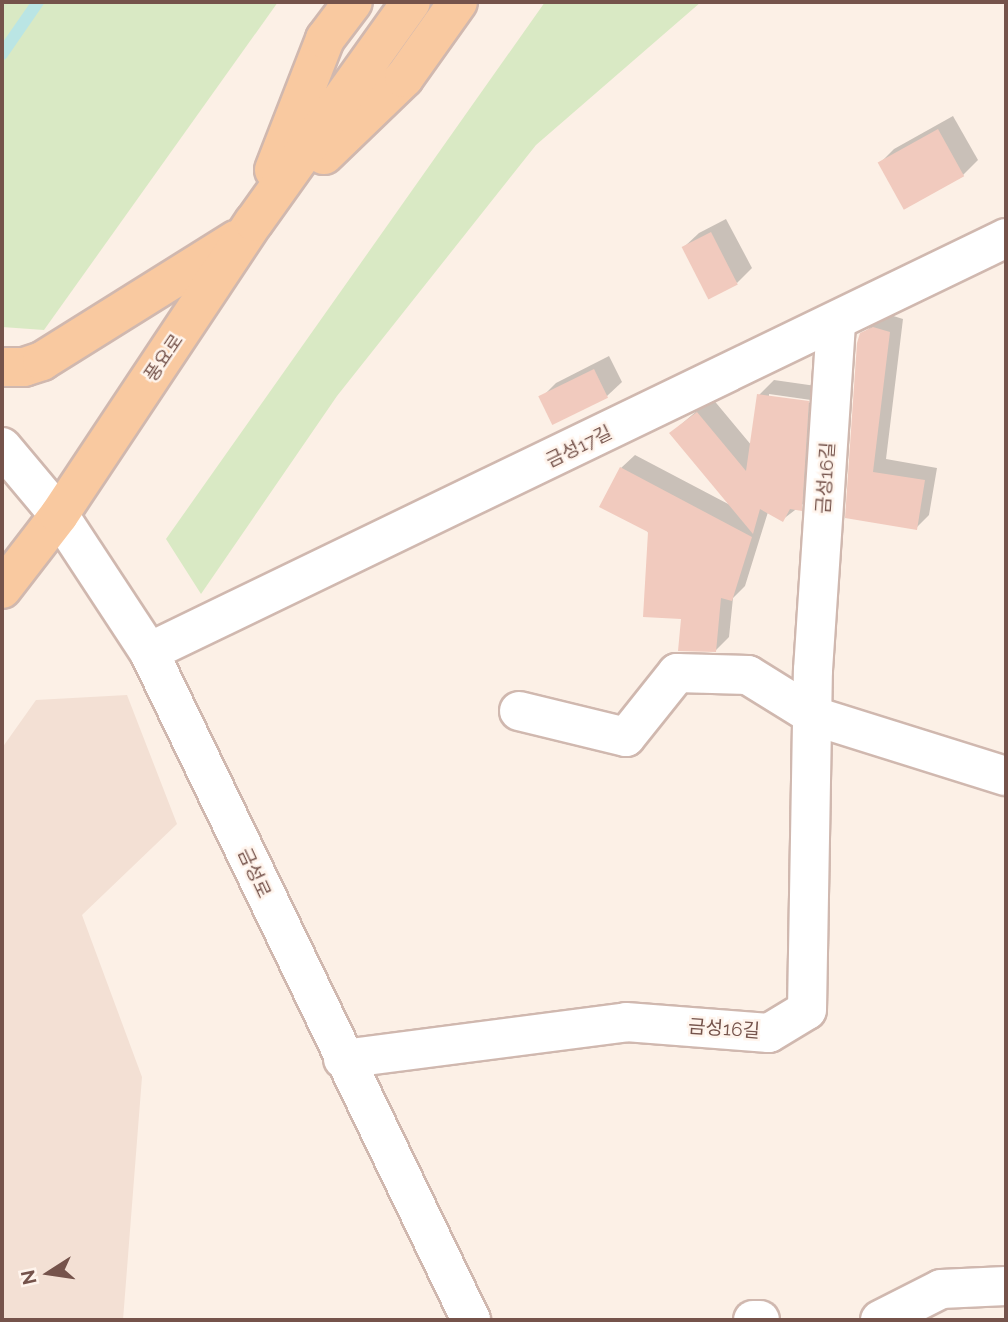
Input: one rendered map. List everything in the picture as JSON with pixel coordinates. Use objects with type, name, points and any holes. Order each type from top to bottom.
[{"type":"main road","points":[[250,228],[325,39],[353,2]]},
{"type":"main road","name":"풍요로","points":[[2,589],[59,515],[250,228],[411,2]]},
{"type":"main road","points":[[2,367],[24,367],[58,352],[250,228],[404,78],[458,2]]},
{"type":"street","name":"금성17길","points":[[149,652],[836,324],[1006,238]]},
{"type":"street","name":"금성16길","points":[[343,1059],[626,1022],[769,1033],[807,1010],[814,716],[836,324]]},
{"type":"street","name":"금성로","points":[[2,447],[59,515],[149,652],[471,1320]]},
{"type":"street","points":[[519,711],[626,737],[677,673],[748,675],[814,716],[1006,776]]},
{"type":"street","points":[[880,1320],[941,1289],[1006,1286]]},
{"type":"street","points":[[753,1320],[760,1320]]},
{"type":"shaded area","points":[[127,695],[177,824],[82,915],[142,1077],[123,1320],[2,1320],[2,748],[36,700]]},
{"type":"green space","points":[[2,2],[278,2],[44,330],[2,327]]},
{"type":"green space","points":[[545,2],[701,2],[536,145],[337,396],[201,594],[166,539]]},
{"type":"building","points":[[938,129],[964,176],[904,210],[878,162]]},
{"type":"building","points":[[711,232],[738,285],[708,300],[682,247]]},
{"type":"building","points":[[873,327],[890,332],[873,472],[925,480],[917,530],[845,518],[857,343],[860,333]]},
{"type":"building","points":[[594,369],[608,398],[552,425],[538,396]]},
{"type":"building","points":[[757,394],[809,401],[802,511],[790,509],[783,522],[760,509],[753,534],[669,433],[697,412],[746,471]]},
{"type":"building","points":[[620,467],[752,537],[732,601],[721,598],[716,652],[678,651],[681,619],[643,617],[648,532],[599,507]]},
{"type":"waterway","points":[[2,54],[38,2]]}]
